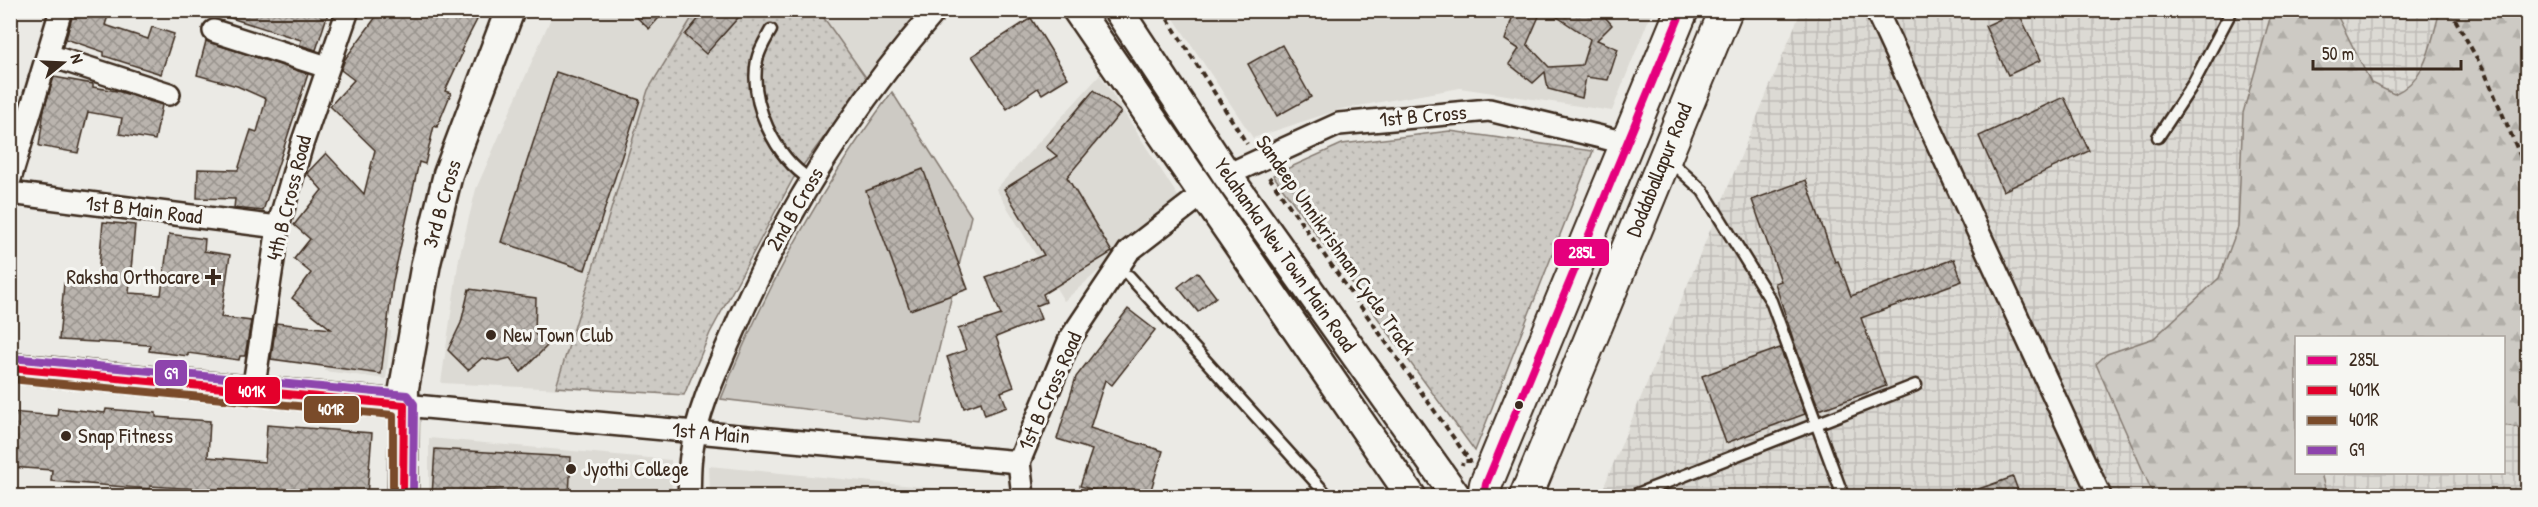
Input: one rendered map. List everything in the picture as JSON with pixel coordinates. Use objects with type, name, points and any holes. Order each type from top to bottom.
[{"type":"main road","name":"Yelahanka New Town Main Road","points":[[1077,10],[1412,496]]},
{"type":"main road","name":"Doddaballapur Road","points":[[1484,496],[1486,484],[1682,10]]},
{"type":"main road","name":"Doddaballapur Road","points":[[1526,496],[1726,10]]},
{"type":"main road","name":"3rd B Cross","points":[[403,496],[404,388],[426,263],[448,174],[510,11]]},
{"type":"main road","name":"Yelahanka New Town Main Road","points":[[1124,12],[1227,175],[1454,494]]},
{"type":"main road","points":[[10,368],[404,405]]},
{"type":"street","points":[[10,179],[15,154],[61,10]]},
{"type":"street","name":"4th B Cross Road","points":[[253,391],[278,227],[327,67],[348,10]]},
{"type":"street","name":"2nd B Cross","points":[[689,496],[691,456],[696,432],[721,361],[766,260],[811,180],[870,92],[936,10]]},
{"type":"street","points":[[1876,10],[2100,496]]},
{"type":"street","points":[[214,31],[327,67]]},
{"type":"street","points":[[48,55],[169,94]]},
{"type":"street","name":"1st B Cross","points":[[1227,175],[1339,124],[1489,110],[1626,143]]},
{"type":"street","name":"1st B Main Road","points":[[10,193],[278,227]]},
{"type":"street","name":"1st B Cross Road","points":[[1019,462],[1070,339],[1129,251],[1204,193]]},
{"type":"street","name":"1st A Main","points":[[404,405],[1019,462]]},
{"type":"street","points":[[1019,462],[1023,496]]},
{"type":"lane","points":[[2158,137],[2193,84],[2232,10]]},
{"type":"lane","points":[[771,30],[757,59],[758,91],[768,130],[780,153],[811,180]]},
{"type":"lane","points":[[1664,156],[1703,191],[1771,301],[1843,496]]},
{"type":"lane","points":[[1129,276],[1328,496]]},
{"type":"lane","points":[[1632,496],[1916,385]]},
{"type":"path","name":"Sandeep Unnikrishnan Cycle Track","points":[[1161,10],[1257,160],[1470,461],[1463,461],[1454,494]]},
{"type":"path","points":[[2450,10],[2485,73],[2528,174]]},
{"type":"shaded area","points":[[554,11],[696,11],[648,90],[710,333],[684,395],[441,383],[459,258],[476,189]]},
{"type":"shaded area","points":[[819,11],[926,11],[867,79]]},
{"type":"shaded area","points":[[1169,11],[1652,11],[1612,111],[1460,88],[1341,109],[1253,138]]},
{"type":"shaded area","points":[[1801,11],[1864,11],[2092,496],[1600,496]]},
{"type":"shaded area","points":[[1883,11],[2527,11],[2527,496],[2111,496]]},
{"type":"shaded area","points":[[1100,75],[1183,204],[1127,246],[1064,301],[996,189]]},
{"type":"shaded area","points":[[331,322],[391,331],[386,379],[325,371]]},
{"type":"shaded area","name":"Jyothi College","points":[[429,438],[671,460],[672,496],[429,496]]},
{"type":"shaded area","points":[[709,466],[1005,495],[1005,496],[710,496]]},
{"type":"green space","points":[[696,11],[819,11],[867,79],[793,179],[710,333],[684,395],[556,387],[648,90]]},
{"type":"green space","points":[[2272,11],[2335,11],[2371,83],[2394,94],[2414,79],[2421,70],[2430,48],[2440,11],[2515,11],[2527,25],[2527,429],[2505,425],[2505,336],[2295,336],[2295,474],[2321,474],[2327,496],[2154,496],[2096,364],[2107,354],[2154,338],[2219,278],[2238,227],[2243,113]]},
{"type":"green space","points":[[892,92],[971,216],[921,423],[721,399],[756,318],[796,240],[842,164]]},
{"type":"green space","points":[[1450,131],[1593,151],[1475,451],[1273,175],[1342,144]]},
{"type":"building","points":[[74,10],[110,10],[105,25],[148,39],[152,27],[174,34],[161,74],[104,56],[104,52],[66,39]]},
{"type":"building","points":[[219,10],[329,10],[316,50],[300,45],[301,40],[218,14]]},
{"type":"building","points":[[381,10],[482,10],[461,51],[463,52],[445,91],[451,93],[437,127],[434,126],[425,164],[419,162],[393,281],[381,374],[271,359],[276,323],[331,329],[292,298],[311,273],[294,259],[310,239],[294,225],[322,190],[307,173],[326,153],[364,194],[375,150],[330,106],[354,80],[341,70],[345,59]]},
{"type":"building","points":[[629,10],[666,10],[649,29]]},
{"type":"building","points":[[706,10],[745,10],[706,54],[685,35]]},
{"type":"building","points":[[1547,10],[1599,10],[1612,25],[1597,40],[1618,49],[1608,80],[1586,77],[1582,98],[1548,89],[1545,72],[1533,83],[1509,64],[1519,49],[1505,40],[1514,12],[1540,14],[1527,44],[1549,67],[1582,65],[1590,39]]},
{"type":"building","points":[[2018,11],[2041,60],[2008,75],[1985,26]]},
{"type":"building","points":[[1031,18],[1068,78],[1042,94],[1038,88],[1007,109],[972,56]]},
{"type":"building","points":[[206,41],[308,74],[263,211],[234,208],[235,199],[197,198],[198,169],[238,170],[251,130],[257,132],[266,99],[237,86],[197,75]]},
{"type":"building","points":[[1282,45],[1311,97],[1277,116],[1248,64]]},
{"type":"building","points":[[556,72],[640,100],[585,270],[501,242]]},
{"type":"building","points":[[54,77],[93,84],[93,87],[117,91],[162,105],[155,140],[119,134],[122,118],[88,112],[78,153],[39,146],[44,110]]},
{"type":"building","points":[[1094,90],[1121,112],[1067,177],[1112,252],[1043,294],[1046,302],[1036,306],[1041,319],[996,337],[1014,387],[1001,392],[1007,407],[985,415],[981,402],[964,408],[947,357],[966,350],[958,329],[1001,315],[986,277],[1044,255],[1004,189],[1057,156],[1046,147]]},
{"type":"building","points":[[2064,97],[2089,151],[2003,191],[1979,136]]},
{"type":"building","points":[[923,169],[968,289],[910,310],[866,191]]},
{"type":"building","points":[[1806,180],[1835,262],[1838,261],[1851,296],[1954,259],[1962,281],[1861,318],[1886,386],[1822,409],[1819,409],[1794,342],[1775,283],[1781,281],[1752,200]]},
{"type":"building","points":[[103,222],[135,225],[129,293],[161,295],[169,234],[205,239],[204,251],[230,255],[221,317],[251,321],[245,356],[240,356],[239,360],[188,353],[188,356],[149,351],[150,345],[59,340],[64,283],[97,286]]},
{"type":"building","points":[[1197,272],[1216,297],[1198,312],[1178,287]]},
{"type":"building","name":"New Town Club","points":[[469,289],[536,298],[535,334],[547,346],[521,372],[510,358],[498,361],[482,358],[468,370],[448,350],[461,323]]},
{"type":"building","points":[[1128,309],[1155,330],[1112,385],[1105,380],[1090,428],[1163,451],[1149,496],[1115,496],[1080,486],[1092,450],[1057,439],[1076,377]]},
{"type":"building","points":[[1780,348],[1805,414],[1726,443],[1702,376]]},
{"type":"building","points":[[58,408],[105,413],[106,409],[156,413],[156,417],[210,421],[208,457],[265,462],[267,425],[372,433],[367,496],[263,496],[263,493],[150,486],[150,489],[51,481],[52,470],[10,467],[10,412],[57,416]]},
{"type":"building","points":[[435,449],[571,457],[569,496],[463,489],[463,496],[432,496]]},
{"type":"building","points":[[2013,477],[2020,496],[1964,496],[1964,494]]},
{"type":"transit line","name":"285L","points":[[1484,496],[1486,484],[1682,10]]},
{"type":"transit line","name":"G9","points":[[11,358],[407,395],[414,404],[413,496]]},
{"type":"transit line","name":"401K","points":[[10,368],[404,405],[403,496]]},
{"type":"transit line","name":"401R","points":[[10,379],[393,415],[393,496]]},
{"type":"place","name":"Raksha Orthocare","points":[[213,277]]},
{"type":"place","name":"New Town Club","points":[[491,335]]},
{"type":"place","name":"Snap Fitness","points":[[66,436]]},
{"type":"place","name":"Jyothi College","points":[[571,469]]}]
